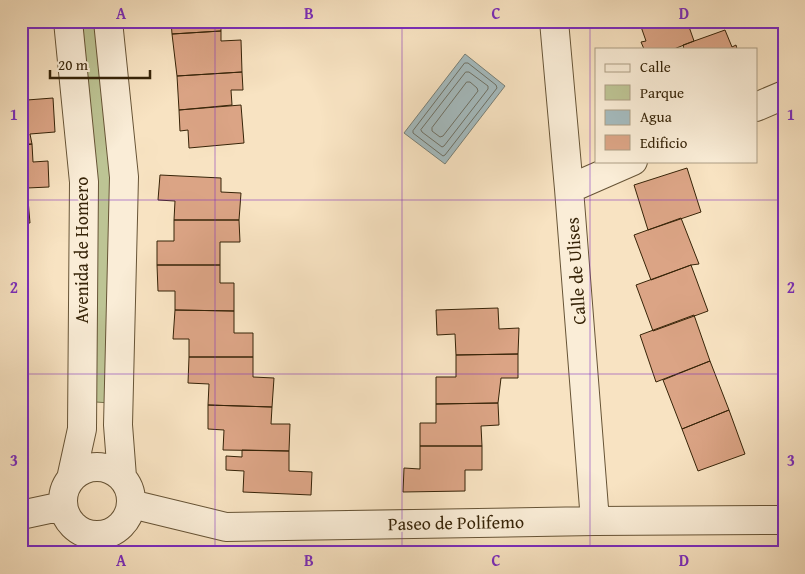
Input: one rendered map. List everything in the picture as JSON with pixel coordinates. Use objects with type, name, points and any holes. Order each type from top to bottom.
[{"type":"street","name":"Avenida de Homero","points":[[68,21],[84,182],[82,429],[71,479]]},
{"type":"street","points":[[108,21],[124,177],[118,425],[122,477]]},
{"type":"street","name":"Calle de Ulises","points":[[554,21],[595,521]]},
{"type":"street","points":[[758,106],[784,95]]},
{"type":"street","points":[[569,189],[631,162]]},
{"type":"street","points":[[96,466],[110,469],[122,477],[130,490],[131,504],[127,518],[120,527],[111,533],[100,536],[87,534],[76,528],[68,520],[63,506],[64,491],[71,479],[82,470],[96,466]]},
{"type":"street","name":"Paseo de Polifemo","points":[[131,504],[226,527],[784,520]]},
{"type":"street","points":[[21,515],[63,506]]},
{"type":"green space","points":[[80,21],[98,21],[115,173],[110,403],[96,402],[96,177]]},
{"type":"water","points":[[465,54],[505,86],[445,164],[404,133]]},
{"type":"building","points":[[171,21],[221,21],[221,31],[172,34]]},
{"type":"building","points":[[639,21],[687,21],[694,41],[676,48],[644,48],[641,42],[646,41]]},
{"type":"building","points":[[725,30],[732,47],[736,45],[737,48],[684,48],[683,45]]},
{"type":"building","points":[[221,31],[221,41],[241,40],[242,72],[177,76],[172,34]]},
{"type":"building","points":[[242,72],[243,90],[231,90],[232,105],[179,110],[177,76]]},
{"type":"building","points":[[21,76],[25,76],[27,100],[53,98],[55,132],[30,134],[32,144],[21,145]]},
{"type":"building","points":[[241,105],[244,143],[189,148],[188,130],[180,131],[179,110]]},
{"type":"building","points":[[32,144],[33,162],[48,161],[49,187],[27,188],[30,223],[21,223],[21,145]]},
{"type":"building","points":[[687,168],[701,212],[648,230],[634,185]]},
{"type":"building","points":[[160,175],[221,178],[221,192],[241,193],[239,220],[174,220],[175,201],[158,200]]},
{"type":"building","points":[[681,218],[699,264],[691,265],[651,280],[634,235]]},
{"type":"building","points":[[174,220],[239,220],[240,242],[220,242],[220,265],[157,265],[157,241],[174,241]]},
{"type":"building","points":[[157,265],[220,265],[220,283],[234,283],[234,311],[175,310],[175,291],[158,291]]},
{"type":"building","points":[[691,265],[708,311],[653,331],[636,285]]},
{"type":"building","points":[[498,308],[499,329],[519,328],[518,354],[456,355],[455,334],[437,335],[436,310]]},
{"type":"building","points":[[175,310],[234,311],[234,333],[253,333],[253,357],[189,357],[189,339],[173,339]]},
{"type":"building","points":[[694,315],[710,361],[656,382],[640,335]]},
{"type":"building","points":[[518,354],[518,378],[501,378],[498,403],[436,404],[436,377],[456,377],[456,355]]},
{"type":"building","points":[[189,357],[253,357],[253,377],[274,378],[272,407],[208,405],[209,384],[188,383]]},
{"type":"building","points":[[710,361],[729,410],[682,429],[663,380]]},
{"type":"building","points":[[498,403],[499,425],[481,426],[482,446],[420,446],[420,423],[436,423],[436,404]]},
{"type":"building","points":[[208,405],[272,407],[271,424],[290,424],[289,451],[223,450],[224,430],[208,429]]},
{"type":"building","points":[[729,410],[745,454],[698,471],[682,429]]},
{"type":"building","points":[[420,446],[482,446],[482,470],[465,470],[465,491],[403,492],[404,468],[420,469]]},
{"type":"building","points":[[242,450],[289,451],[289,471],[312,472],[311,495],[243,492],[244,471],[226,470],[226,456],[242,457]]}]
